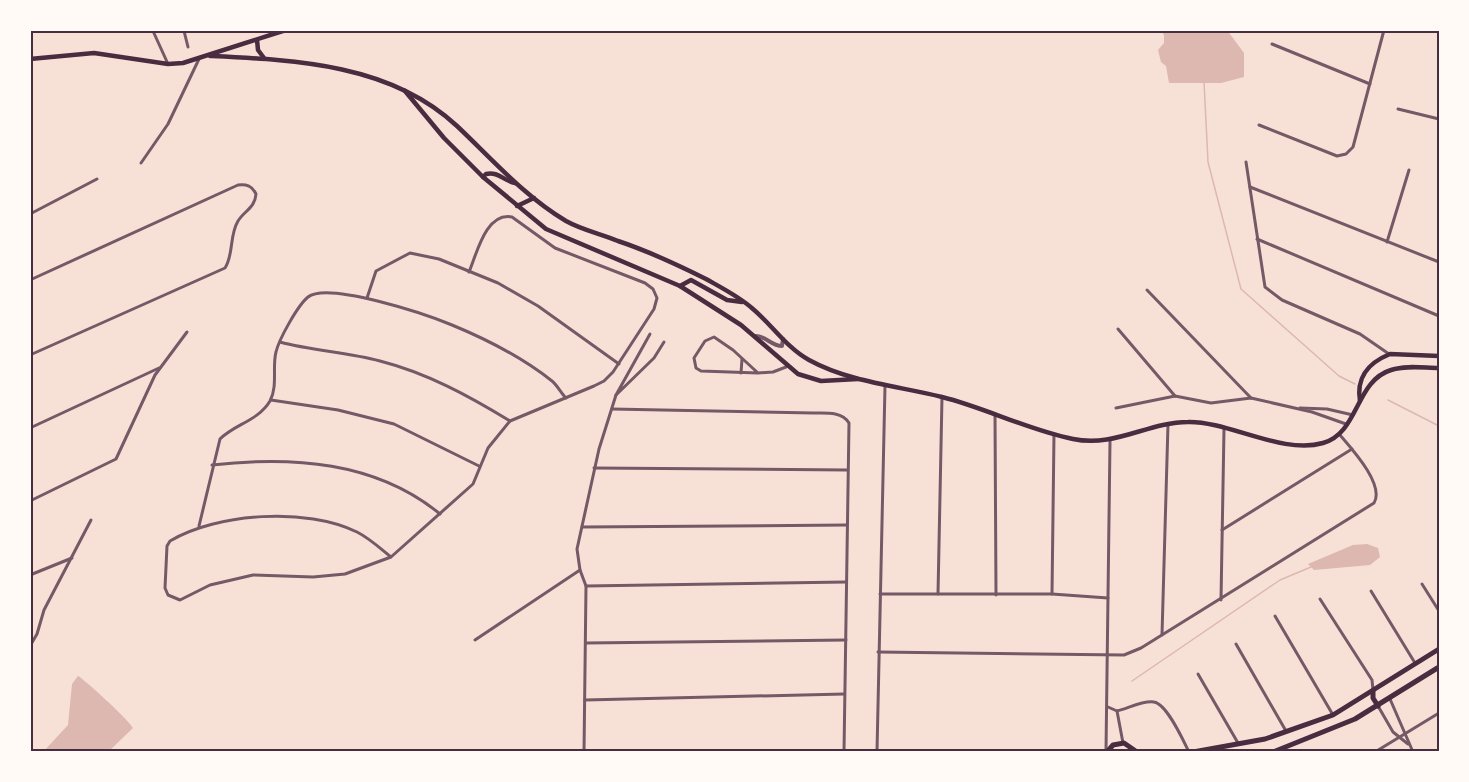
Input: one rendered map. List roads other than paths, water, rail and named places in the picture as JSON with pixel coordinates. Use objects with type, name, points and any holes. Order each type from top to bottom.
[{"type":"main road","points":[[30,59],[94,52],[168,64],[210,56],[286,30]]},
{"type":"main road","points":[[257,40],[258,50],[264,58]]},
{"type":"main road","points":[[210,56],[264,58],[357,72],[402,89],[438,110],[515,183],[571,224],[623,243],[702,277],[744,303],[808,360],[860,379],[942,397],[1054,434],[1090,442],[1110,441],[1168,424],[1190,421],[1308,445],[1327,443],[1340,435],[1370,384],[1390,370],[1439,368]]},
{"type":"main road","points":[[402,89],[422,109],[444,138],[483,177],[546,230],[680,286],[755,336],[786,367],[810,379],[821,381],[860,379]]},
{"type":"main road","points":[[483,177],[491,173],[507,182],[515,183]]},
{"type":"main road","points":[[517,206],[534,198]]},
{"type":"main road","points":[[680,286],[691,280],[727,300],[744,303]]},
{"type":"main road","points":[[1360,404],[1358,389],[1361,377],[1368,367],[1390,354],[1439,356]]},
{"type":"main road","points":[[1361,377],[1370,384]]},
{"type":"main road","points":[[1191,752],[1239,745],[1287,732],[1333,715],[1439,649]]},
{"type":"main road","points":[[1273,752],[1330,732],[1378,706],[1439,667]]},
{"type":"main road","points":[[1383,685],[1389,689],[1390,698]]},
{"type":"main road","points":[[1373,691],[1373,698],[1378,706]]},
{"type":"main road","points":[[1107,752],[1113,745],[1123,743],[1129,744],[1137,752]]},
{"type":"street","points":[[148,30],[153,31],[158,37],[168,64]]},
{"type":"street","points":[[186,30],[184,31],[189,47]]},
{"type":"street","points":[[1259,124],[1337,156],[1346,154],[1353,147],[1384,30]]},
{"type":"street","points":[[1272,44],[1370,84]]},
{"type":"street","points":[[141,163],[168,124],[199,59]]},
{"type":"street","points":[[1398,109],[1438,119],[1439,111]]},
{"type":"street","points":[[1246,162],[1265,287],[1282,300],[1360,334],[1390,354]]},
{"type":"street","points":[[1388,242],[1408,170]]},
{"type":"street","points":[[30,214],[97,179]]},
{"type":"street","points":[[30,280],[238,185],[246,184],[253,188],[256,200],[238,221],[229,261],[225,267],[30,355]]},
{"type":"street","points":[[1250,187],[1439,261]]},
{"type":"street","points":[[391,557],[356,532],[316,520],[261,518],[199,526],[167,546],[165,588],[174,600],[180,600],[210,585],[253,575],[313,577],[345,574],[391,557],[473,483],[488,448],[510,421],[604,381],[620,364],[654,309],[657,298],[654,289],[645,284],[555,248],[512,217],[505,216],[492,222],[469,272]]},
{"type":"street","points":[[1257,239],[1439,316]]},
{"type":"street","points":[[367,298],[374,273],[410,253],[439,259],[498,283],[538,306],[620,364]]},
{"type":"street","points":[[1147,290],[1251,398]]},
{"type":"street","points":[[199,526],[220,439],[228,431],[261,412],[270,400],[275,352],[302,302],[309,295],[327,292],[367,298],[452,326],[502,350],[554,382],[566,398]]},
{"type":"street","points":[[1118,329],[1175,396]]},
{"type":"street","points":[[30,501],[116,459],[160,368],[187,332]]},
{"type":"street","points":[[584,752],[586,586],[580,570],[578,549],[594,468],[616,395],[650,334]]},
{"type":"street","points":[[755,336],[760,335],[778,346],[782,346],[783,339]]},
{"type":"street","points":[[758,373],[714,337],[705,341],[694,364],[701,372],[758,373],[773,372],[786,367]]},
{"type":"street","points":[[280,342],[379,360],[470,397],[510,421]]},
{"type":"street","points":[[616,395],[654,358],[664,342]]},
{"type":"street","points":[[741,373],[742,358]]},
{"type":"street","points":[[30,428],[160,368]]},
{"type":"street","points":[[877,752],[885,386]]},
{"type":"street","points":[[1116,408],[1175,396],[1211,403],[1251,398],[1318,414],[1346,425]]},
{"type":"street","points":[[938,594],[942,397]]},
{"type":"street","points":[[270,400],[338,410],[394,424],[479,466]]},
{"type":"street","points":[[1293,409],[1312,408],[1353,415]]},
{"type":"street","points":[[612,409],[813,413],[837,414],[846,417],[849,423],[844,752]]},
{"type":"street","points":[[995,413],[996,595]]},
{"type":"street","points":[[1162,635],[1168,424]]},
{"type":"street","points":[[1221,600],[1224,429]]},
{"type":"street","points":[[1052,594],[1054,434]]},
{"type":"street","points":[[878,652],[1124,655],[1221,600],[1374,503],[1378,496],[1378,489],[1340,435]]},
{"type":"street","points":[[1107,752],[1110,441]]},
{"type":"street","points":[[1222,530],[1352,449]]},
{"type":"street","points":[[212,465],[288,460],[341,468],[383,481],[423,500],[440,513]]},
{"type":"street","points":[[594,468],[848,470]]},
{"type":"street","points":[[30,646],[37,634],[44,610],[74,557],[91,520]]},
{"type":"street","points":[[582,527],[847,525]]},
{"type":"street","points":[[30,575],[74,557]]},
{"type":"street","points":[[475,640],[580,570]]},
{"type":"street","points":[[586,586],[846,582]]},
{"type":"street","points":[[1422,584],[1439,611]]},
{"type":"street","points":[[1371,591],[1416,665]]},
{"type":"street","points":[[880,594],[1052,594],[1108,598]]},
{"type":"street","points":[[1320,599],[1372,680],[1373,691]]},
{"type":"street","points":[[1275,616],[1333,715]]},
{"type":"street","points":[[586,643],[846,640]]},
{"type":"street","points":[[1236,644],[1287,732]]},
{"type":"street","points":[[1198,674],[1239,745]]},
{"type":"street","points":[[1372,680],[1383,685]]},
{"type":"street","points":[[585,700],[845,694]]},
{"type":"street","points":[[1390,698],[1413,752]]},
{"type":"street","points":[[30,699],[30,711]]},
{"type":"street","points":[[1108,707],[1117,711],[1151,702],[1159,704],[1191,752]]},
{"type":"street","points":[[1378,706],[1399,738],[1408,744]]},
{"type":"street","points":[[1117,711],[1123,743]]},
{"type":"street","points":[[1375,752],[1439,713]]},
{"type":"waterway","points":[[1204,82],[1208,162],[1241,289],[1339,376],[1355,384]]},
{"type":"waterway","points":[[1388,400],[1439,426]]},
{"type":"waterway","points":[[1132,681],[1280,580],[1311,567]]}]
